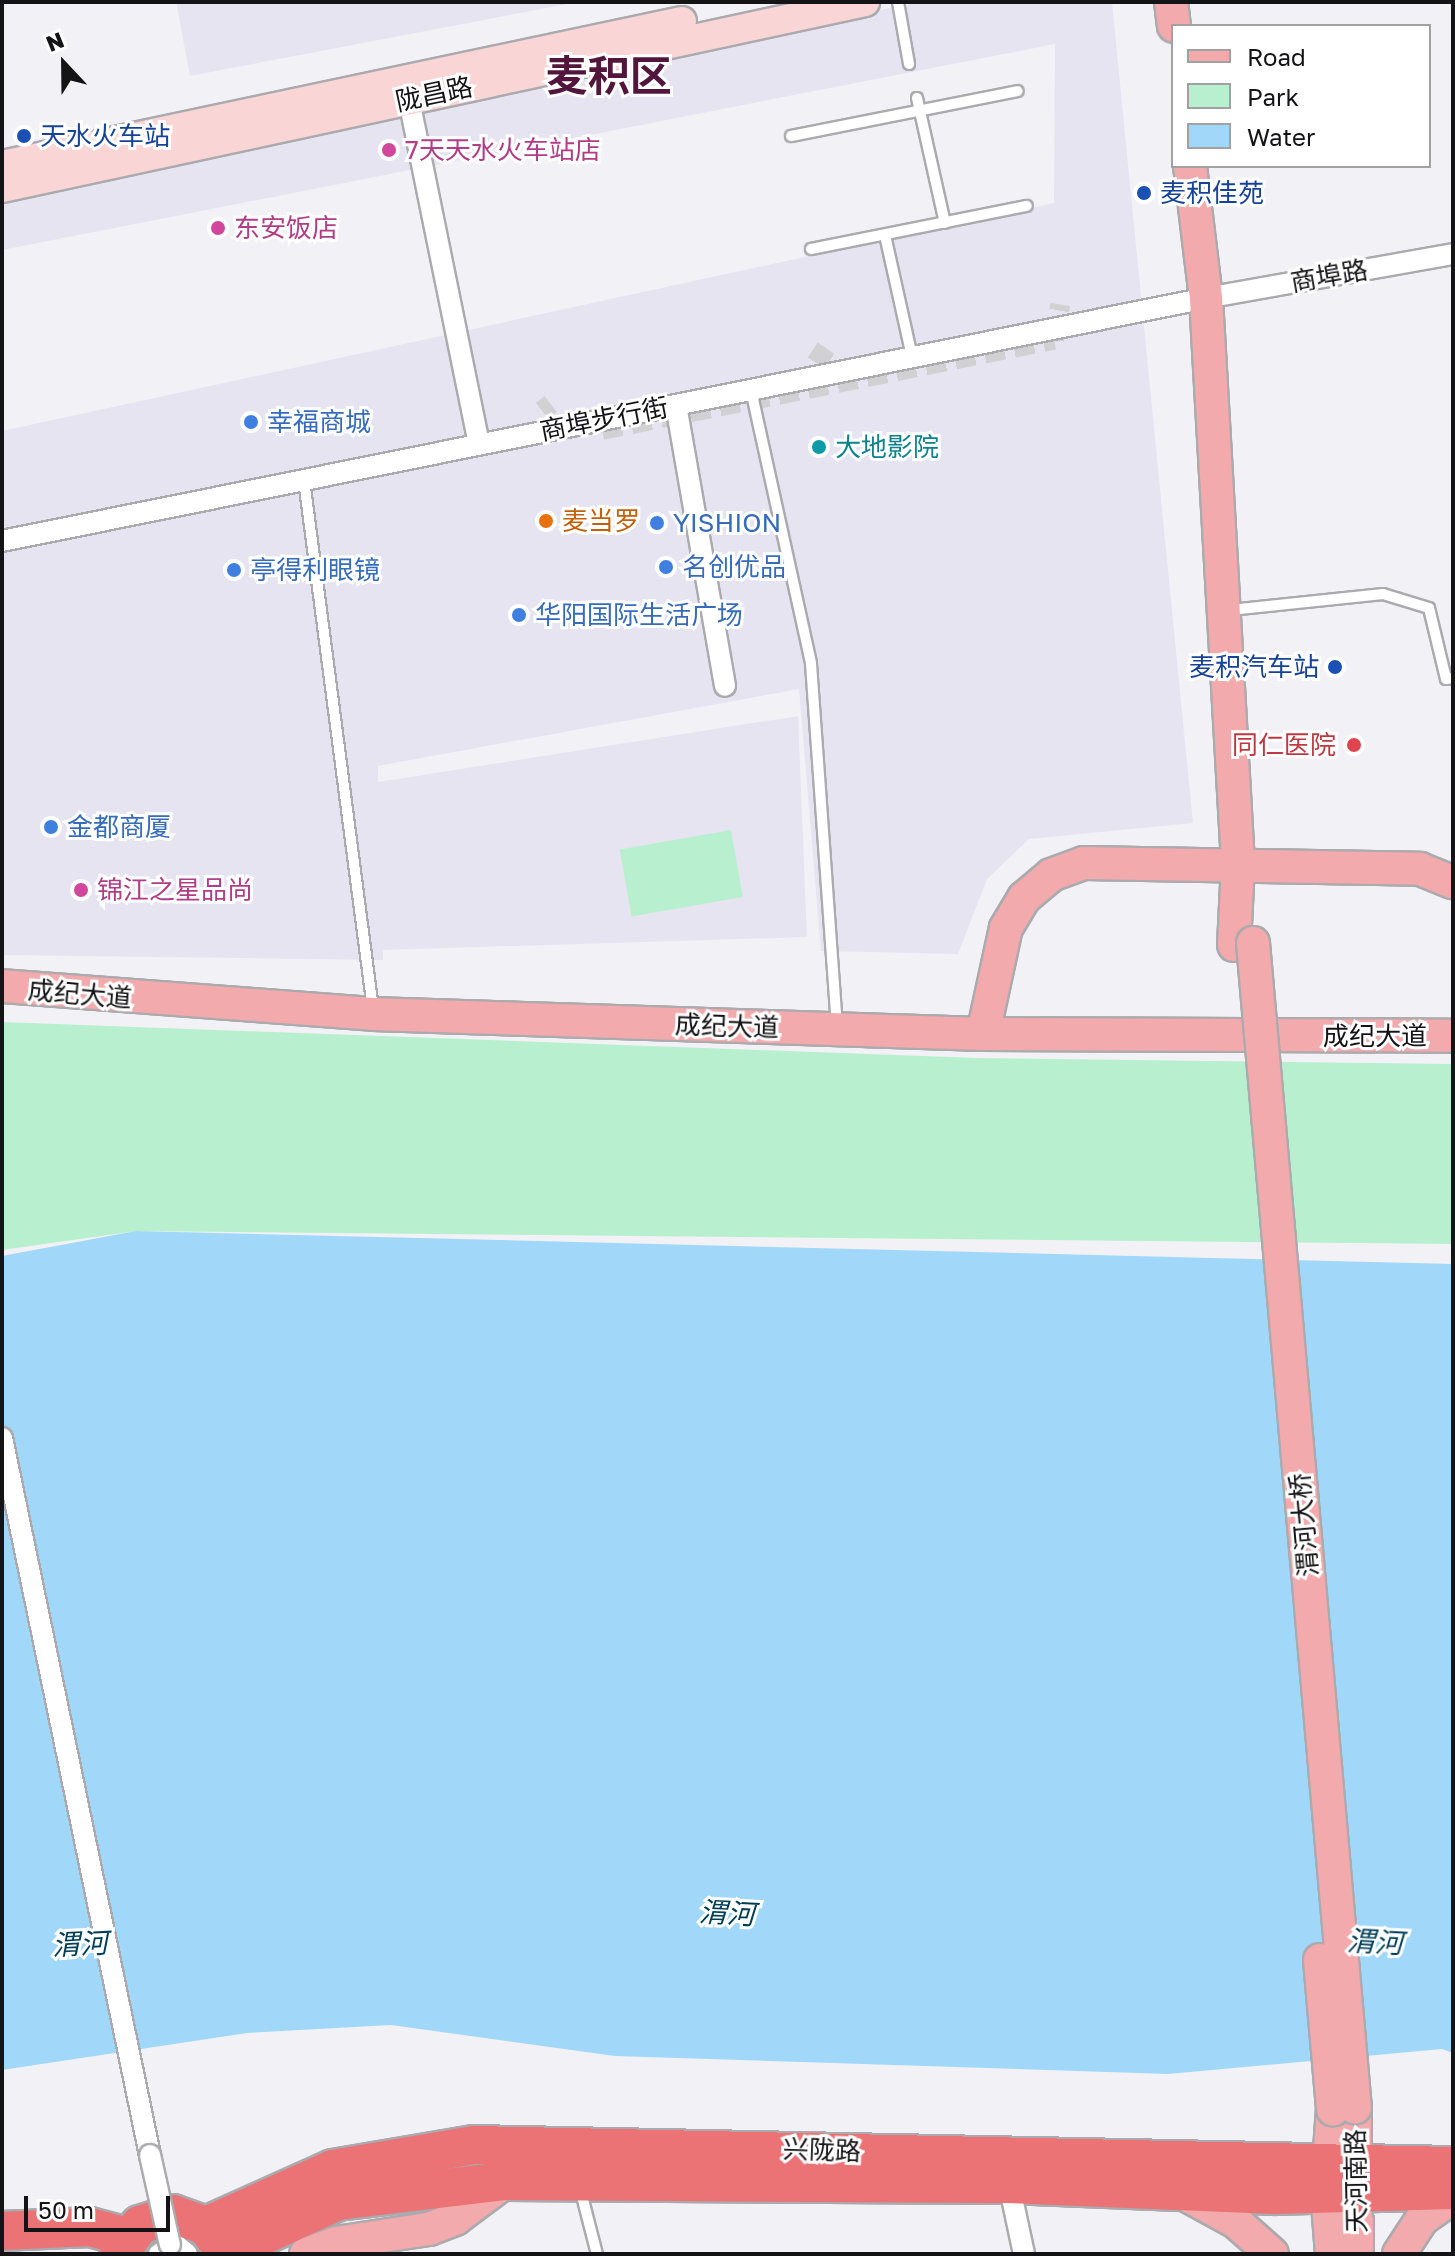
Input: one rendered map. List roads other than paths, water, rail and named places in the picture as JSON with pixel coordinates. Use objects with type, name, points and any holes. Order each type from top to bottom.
[{"type":"highway","name":"兴陇路","points":[[177,2247],[333,2169],[474,2145],[1341,2178],[1453,2190]]},
{"type":"highway","name":"兴陇路","points":[[177,2247],[338,2201],[506,2181],[577,2178],[1009,2184],[1178,2191],[1453,2166]]},
{"type":"highway","points":[[2,2231],[90,2227],[177,2247]]},
{"type":"main road","name":"陇昌路","points":[[2,169],[773,2]]},
{"type":"main road","name":"陇昌路","points":[[2,169],[409,100],[865,2]]},
{"type":"main road","points":[[1171,2],[1174,24]]},
{"type":"main road","name":"渭河大桥","points":[[1190,168],[1206,298],[1244,944],[1344,2108]]},
{"type":"main road","points":[[983,1034],[1006,928],[1024,898],[1051,875],[1084,863],[1420,869],[1453,882]]},
{"type":"main road","name":"成纪大道","points":[[2,986],[373,1014],[983,1034],[1453,1036]]},
{"type":"main road","name":"天河南路","points":[[1332,2254],[1341,2178],[1344,2108]]},
{"type":"main road","name":"天河南路","points":[[1341,2178],[1357,2254]]},
{"type":"main road","points":[[306,2254],[336,2243],[429,2229],[455,2219],[506,2181]]},
{"type":"main road","points":[[1178,2191],[1236,2222],[1272,2254]]},
{"type":"main road","points":[[1399,2254],[1422,2219],[1453,2197]]},
{"type":"street","points":[[409,100],[479,444]]},
{"type":"street","name":"商埠路","points":[[1206,298],[1453,254]]},
{"type":"street","name":"商埠步行街","points":[[2,541],[1206,298]]},
{"type":"street","points":[[676,405],[725,686]]},
{"type":"street","points":[[2,1438],[144,2128],[177,2247]]},
{"type":"street","points":[[1009,2184],[1024,2254]]},
{"type":"lane","points":[[898,2],[909,64]]},
{"type":"lane","points":[[791,136],[1018,91]]},
{"type":"lane","points":[[917,98],[945,223]]},
{"type":"lane","points":[[811,249],[1027,206]]},
{"type":"lane","points":[[885,235],[912,357]]},
{"type":"lane","points":[[751,390],[811,664],[838,1029]]},
{"type":"lane","points":[[304,480],[373,1014]]},
{"type":"lane","points":[[1224,611],[1383,594],[1429,608],[1446,679],[1453,678]]},
{"type":"lane","points":[[577,2178],[597,2254]]},
{"type":"water","name":"渭河","points":[[136,1231],[1453,1264],[1453,2053],[1442,2049],[1168,2074],[615,2056],[391,2025],[247,2033],[2,2070],[2,1256]]},
{"type":"tunnel","points":[[602,430],[1054,340],[1060,305]]},
{"type":"tunnel","points":[[816,387],[816,363],[826,348]]},
{"type":"tunnel","points":[[545,441],[542,411],[551,404]]},
{"type":"place","name":"天水火车站","points":[[24,136]]},
{"type":"place","name":"7天天水火车站店","points":[[389,150]]},
{"type":"place","name":"麦积佳苑","points":[[1144,193]]},
{"type":"place","name":"东安饭店","points":[[218,228]]},
{"type":"place","name":"幸福商城","points":[[251,422]]},
{"type":"place","name":"大地影院","points":[[819,447]]},
{"type":"place","name":"麦当罗","points":[[546,521]]},
{"type":"place","name":"YISHION","points":[[657,523]]},
{"type":"place","name":"名创优品","points":[[666,567]]},
{"type":"place","name":"亭得利眼镜","points":[[234,570]]},
{"type":"place","name":"华阳国际生活广场","points":[[519,615]]},
{"type":"place","name":"麦积汽车站","points":[[1335,667]]},
{"type":"place","name":"同仁医院","points":[[1354,745]]},
{"type":"place","name":"金都商厦","points":[[51,827]]},
{"type":"place","name":"锦江之星品尚","points":[[81,890]]},
{"type":"district","name":"麦积区","points":[[609,75]]}]
